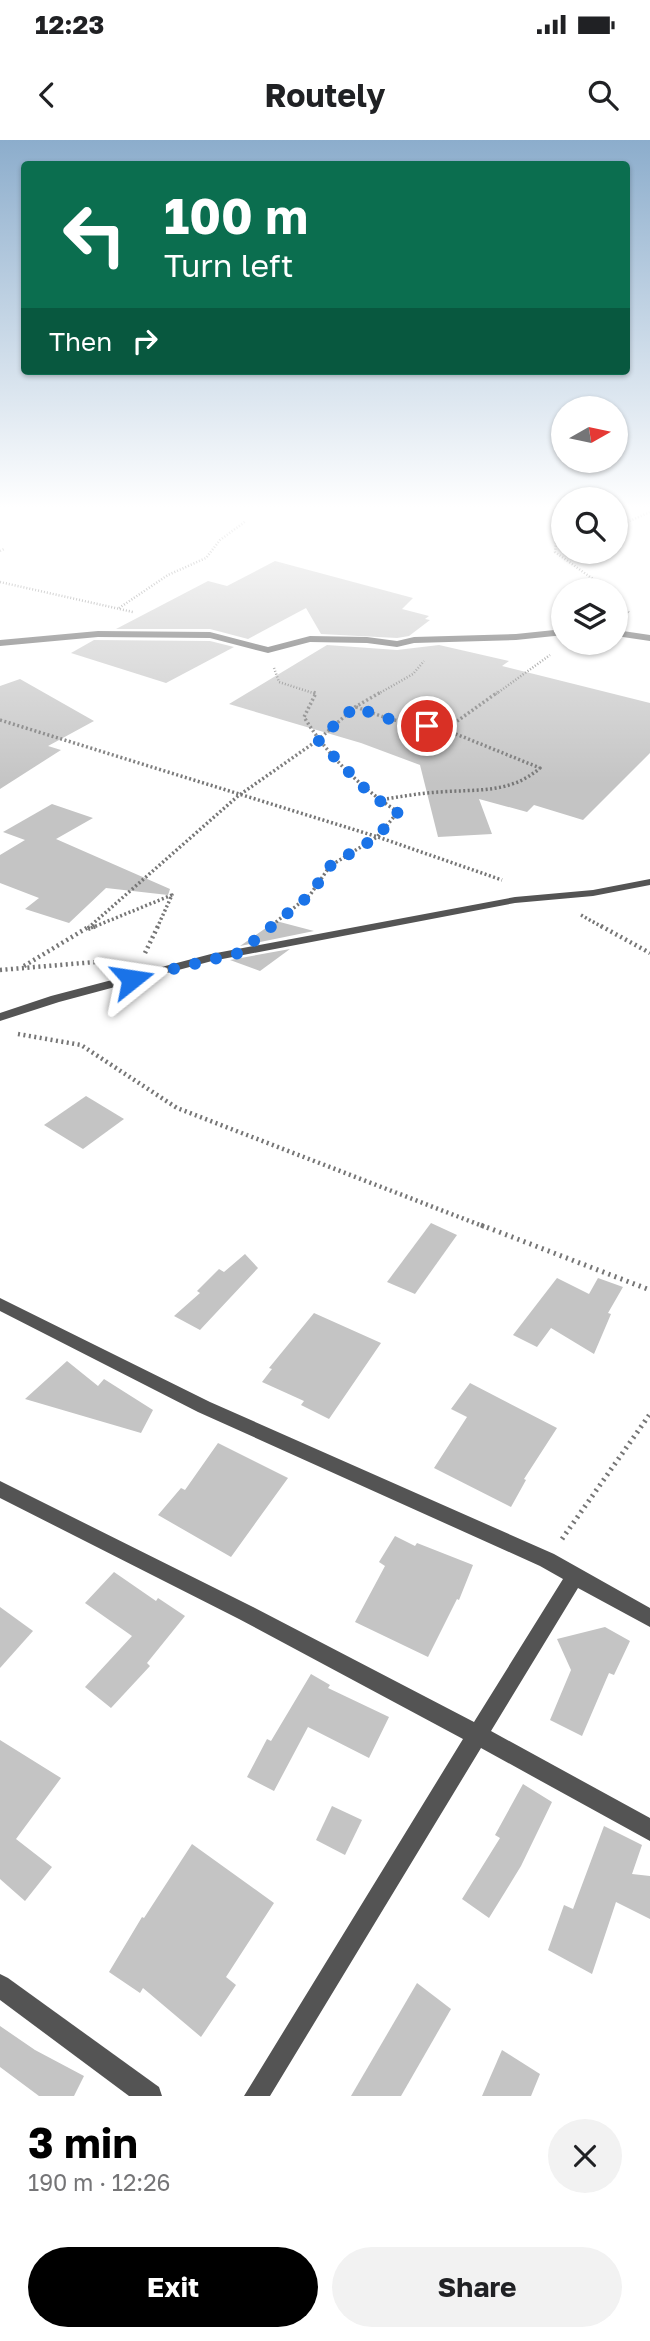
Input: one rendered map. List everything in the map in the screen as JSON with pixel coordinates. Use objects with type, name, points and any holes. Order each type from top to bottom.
[{"type":"street","points":[[0,643],[91,635],[211,635],[268,650],[310,639],[367,640],[397,645],[414,640],[551,633]]},
{"type":"street","points":[[628,635],[650,638]]},
{"type":"street","points":[[0,1017],[55,999],[239,953],[501,903],[593,893],[650,882]]},
{"type":"street","points":[[0,1304],[204,1407],[547,1560],[650,1618]]},
{"type":"street","points":[[0,1489],[199,1588],[478,1734],[650,1830]]},
{"type":"street","points":[[256,2096],[575,1576]]},
{"type":"street","points":[[0,1986],[150,2096]]},
{"type":"path","points":[[88,601],[145,615]]},
{"type":"path","points":[[91,635],[129,601]]},
{"type":"path","points":[[84,931],[238,796],[318,740],[355,707],[413,674],[440,639]]},
{"type":"path","points":[[239,953],[310,895],[330,866],[377,837],[398,812],[379,800],[318,740],[304,717],[316,693],[279,682],[268,650]]},
{"type":"path","points":[[446,730],[551,653]]},
{"type":"path","points":[[355,707],[389,719],[446,730],[540,768],[527,781],[485,792],[440,792],[379,800]]},
{"type":"path","points":[[1,721],[238,796],[317,816],[547,897],[650,953]]},
{"type":"path","points":[[20,968],[84,931],[172,895],[132,979]]},
{"type":"path","points":[[13,1033],[81,1045],[177,1108],[650,1290]]},
{"type":"path","points":[[547,1560],[650,1414]]},
{"type":"building","points":[[169,601],[410,601],[402,609],[429,616],[425,619],[430,620],[409,636],[397,638],[321,634],[306,608],[248,639],[210,629],[116,629]]},
{"type":"building","points":[[94,640],[210,641],[234,647],[166,683],[71,653]]},
{"type":"building","points":[[327,645],[397,650],[439,645],[509,661],[502,666],[650,703],[650,753],[583,820],[534,805],[527,812],[479,799],[492,834],[438,837],[420,765],[361,743],[229,704]]},
{"type":"building","points":[[20,679],[94,721],[48,746],[61,750],[0,789],[0,686]]},
{"type":"building","points":[[52,804],[93,818],[56,839],[170,889],[168,895],[106,888],[69,923],[25,909],[39,898],[0,883],[0,855],[25,840],[3,832]]},
{"type":"building","points":[[276,921],[314,931],[240,946]]},
{"type":"building","points":[[290,949],[260,971],[230,960]]},
{"type":"building","points":[[86,1096],[124,1119],[83,1149],[44,1125]]},
{"type":"building","points":[[431,1223],[457,1235],[415,1294],[387,1282]]},
{"type":"building","points":[[245,1254],[258,1268],[200,1330],[174,1316],[200,1293],[197,1291],[219,1269],[224,1272]]},
{"type":"building","points":[[557,1278],[589,1294],[598,1278],[623,1287],[608,1313],[611,1314],[594,1354],[551,1328],[537,1347],[513,1335]]},
{"type":"building","points":[[314,1313],[381,1343],[329,1419],[301,1405],[304,1401],[262,1382],[272,1369],[269,1368]]},
{"type":"building","points":[[67,1361],[98,1386],[104,1379],[153,1410],[141,1433],[25,1399]]},
{"type":"building","points":[[470,1383],[557,1428],[524,1479],[526,1480],[511,1507],[434,1468],[467,1417],[451,1409]]},
{"type":"building","points":[[218,1443],[288,1478],[231,1557],[158,1515],[181,1488],[185,1490]]},
{"type":"building","points":[[395,1536],[415,1546],[417,1543],[473,1565],[459,1600],[457,1599],[428,1657],[355,1622],[385,1566],[379,1562]]},
{"type":"building","points":[[114,1572],[156,1601],[158,1598],[185,1616],[147,1663],[150,1666],[111,1708],[85,1687],[132,1636],[85,1603]]},
{"type":"building","points":[[0,1607],[33,1631],[0,1668]]},
{"type":"building","points":[[605,1627],[630,1641],[614,1675],[609,1673],[582,1736],[550,1720],[571,1670],[557,1639]]},
{"type":"building","points":[[311,1674],[330,1685],[328,1688],[389,1717],[369,1758],[308,1727],[274,1791],[247,1777],[267,1739],[271,1741]]},
{"type":"building","points":[[0,1740],[61,1778],[16,1839],[52,1867],[25,1901],[0,1879]]},
{"type":"building","points":[[523,1784],[552,1802],[521,1866],[489,1918],[462,1899],[500,1838],[495,1835]]},
{"type":"building","points":[[332,1806],[362,1820],[345,1855],[316,1840]]},
{"type":"building","points":[[604,1826],[642,1845],[632,1874],[650,1876],[650,1919],[616,1902],[592,1974],[548,1950],[564,1905],[573,1909]]},
{"type":"building","points":[[192,1844],[274,1903],[226,1977],[236,1985],[201,2037],[143,1988],[140,1993],[109,1972],[142,1917],[144,1918]]},
{"type":"building","points":[[417,1983],[451,2009],[401,2096],[351,2096]]},
{"type":"building","points":[[0,2026],[35,2050],[84,2076],[74,2096],[39,2096],[0,2067]]},
{"type":"building","points":[[502,2050],[540,2074],[531,2096],[482,2096]]},
{"type":"route","points":[[132,979],[239,953],[310,895],[330,866],[377,837],[398,812],[372,796],[318,740],[355,707],[389,719],[427,726]]}]
